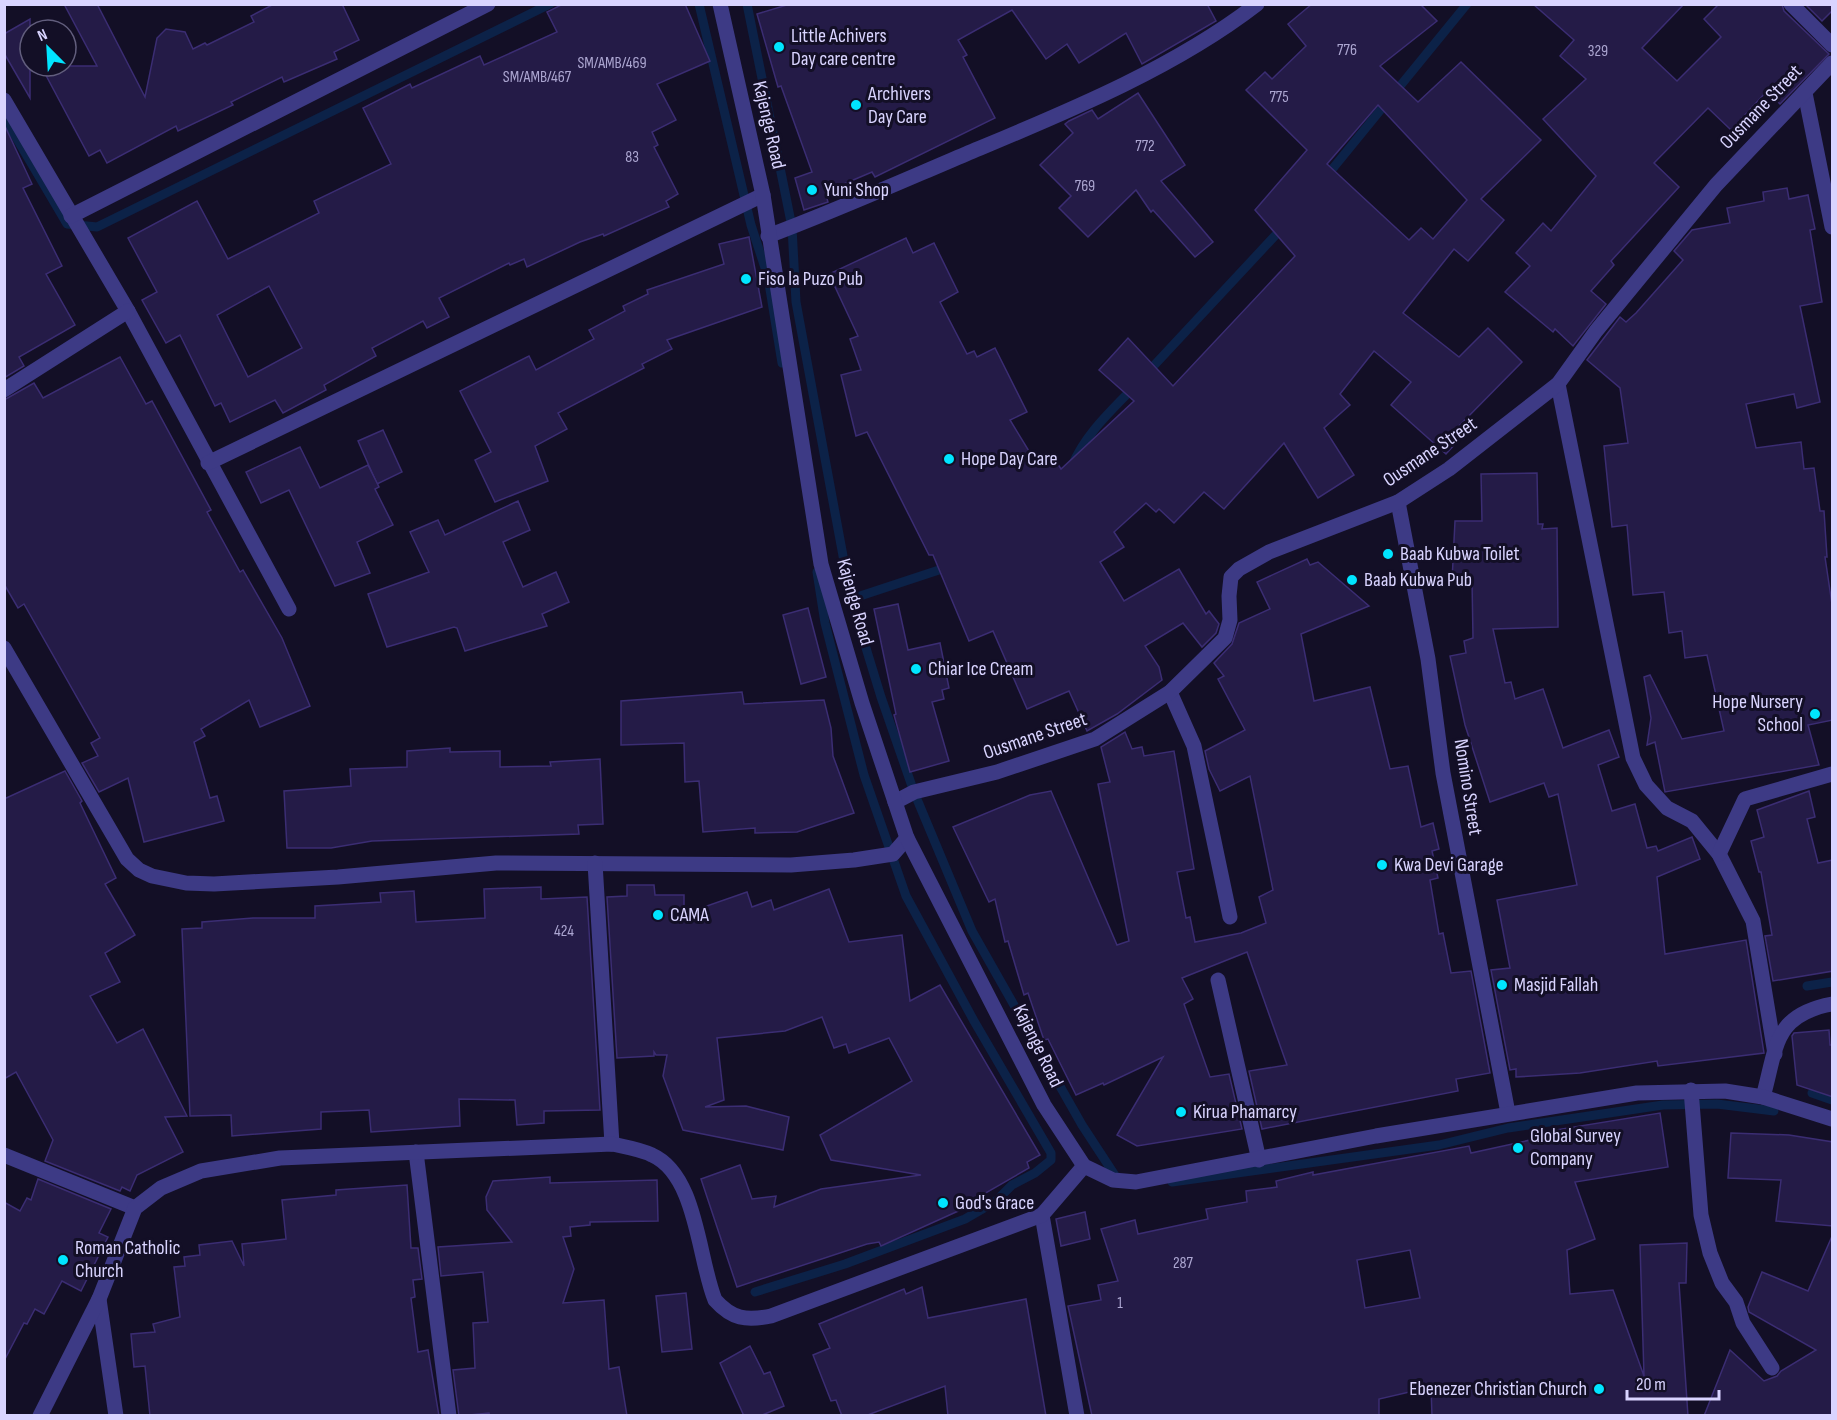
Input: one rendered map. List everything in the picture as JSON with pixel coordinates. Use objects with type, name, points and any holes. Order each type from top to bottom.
[{"type":"street","points":[[71,216],[488,4]]},
{"type":"street","name":"Kajenge Road","points":[[720,4],[763,195],[822,564],[862,703],[908,838],[1044,1105],[1084,1166]]},
{"type":"street","points":[[768,236],[1038,124],[1165,63],[1229,26],[1257,4]]},
{"type":"street","points":[[1791,4],[1833,45]]},
{"type":"street","name":"Ousmane Street","points":[[896,802],[914,792],[997,772],[1095,740],[1170,692],[1225,638],[1230,620],[1228,596],[1231,577],[1239,569],[1269,552],[1398,502],[1449,469],[1558,384],[1596,331],[1716,184],[1833,63]]},
{"type":"street","points":[[1804,93],[1833,227]]},
{"type":"street","points":[[4,100],[128,311],[208,463],[289,609]]},
{"type":"street","points":[[208,463],[763,195]]},
{"type":"street","points":[[4,390],[128,311]]},
{"type":"street","points":[[1558,384],[1632,758],[1646,785],[1667,807],[1692,821],[1719,854],[1753,921],[1775,1054]]},
{"type":"street","name":"Nomino Street","points":[[1398,502],[1428,659],[1443,773],[1509,1113]]},
{"type":"street","points":[[4,648],[127,859],[139,870],[152,876],[186,883],[214,884],[496,864],[791,865],[893,854],[908,838]]},
{"type":"street","points":[[1170,692],[1194,746],[1230,917]]},
{"type":"street","points":[[1719,854],[1745,800],[1833,774]]},
{"type":"street","points":[[595,863],[612,1144]]},
{"type":"street","points":[[1218,980],[1260,1160]]},
{"type":"street","points":[[1763,1097],[1781,1034],[1794,1017],[1833,1004]]},
{"type":"street","points":[[1691,1090],[1701,1215],[1710,1253],[1722,1283],[1736,1302],[1743,1323],[1772,1368]]},
{"type":"street","points":[[40,1416],[99,1299],[135,1208],[161,1188],[201,1171],[244,1161],[612,1144],[653,1155],[671,1168],[684,1186],[715,1300],[725,1311],[749,1321],[771,1316],[1042,1215],[1084,1166],[1113,1180],[1136,1182],[1509,1113],[1637,1093],[1725,1091],[1763,1097],[1833,1119]]},
{"type":"street","points":[[416,1152],[449,1416]]},
{"type":"street","points":[[4,1155],[135,1208]]},
{"type":"street","points":[[1042,1215],[1077,1416]]},
{"type":"street","points":[[99,1299],[116,1416]]},
{"type":"building","points":[[64,4],[97,4],[145,97],[157,38],[166,29],[185,32],[193,49],[205,43],[207,45],[254,22],[251,16],[274,4],[342,4],[359,40],[334,52],[337,59],[284,82],[282,77],[231,102],[233,105],[178,131],[176,126],[107,163],[100,150],[89,156],[47,78],[78,78],[78,66],[97,66],[78,30],[78,18],[71,18]]},
{"type":"building","points":[[563,4],[685,4],[710,61],[657,84],[676,120],[652,132],[658,145],[654,147],[678,194],[666,201],[669,207],[604,236],[603,234],[580,242],[527,267],[524,259],[510,265],[509,263],[439,298],[449,317],[427,328],[423,321],[372,348],[376,356],[324,385],[326,390],[283,413],[275,400],[230,422],[221,403],[215,406],[180,335],[166,343],[142,300],[157,292],[128,238],[197,201],[228,259],[319,213],[314,201],[391,164],[363,108],[410,84],[412,88],[480,56],[484,65],[557,32],[547,12]],"holes":[[[269,286],[302,348],[248,377],[217,315]]]},
{"type":"building","points":[[790,4],[1207,4],[1216,21],[1142,64],[1126,33],[1079,63],[1067,44],[1046,59],[1012,10],[958,40],[967,55],[963,57],[995,118],[875,177],[872,172],[825,192],[828,202],[804,210],[795,178],[812,172],[781,86],[778,87],[757,14]]},
{"type":"building","points":[[1312,4],[1420,4],[1437,21],[1380,66],[1418,102],[1461,62],[1541,140],[1481,199],[1504,220],[1468,261],[1454,249],[1403,313],[1459,357],[1488,328],[1522,362],[1459,426],[1466,432],[1446,454],[1391,405],[1411,382],[1374,351],[1340,394],[1350,405],[1324,428],[1354,475],[1318,498],[1284,443],[1224,509],[1204,492],[1174,523],[1159,509],[1156,512],[1146,503],[1114,532],[1124,547],[1100,562],[1124,601],[1179,569],[1206,614],[1209,611],[1219,624],[1216,633],[1202,647],[1183,623],[1145,646],[1159,667],[1162,680],[1117,714],[1087,731],[1069,691],[1027,709],[993,631],[969,641],[933,555],[929,555],[867,432],[856,436],[841,375],[861,370],[850,339],[858,336],[829,274],[906,238],[913,253],[934,243],[958,292],[940,302],[967,354],[974,351],[977,357],[995,348],[1027,412],[1010,420],[1035,461],[1041,458],[1042,461],[1052,455],[1061,469],[1134,401],[1099,370],[1128,338],[1173,386],[1295,256],[1255,210],[1307,150],[1246,90],[1265,72],[1272,79],[1306,46],[1288,24]],"holes":[[[1378,105],[1467,200],[1433,239],[1421,228],[1409,240],[1327,164]]]},
{"type":"building","points":[[1533,4],[1684,4],[1642,48],[1677,81],[1721,37],[1704,19],[1719,4],[1782,4],[1784,11],[1829,54],[1780,104],[1767,91],[1731,130],[1708,108],[1654,163],[1679,187],[1611,261],[1614,265],[1591,291],[1606,304],[1573,346],[1555,329],[1553,332],[1505,292],[1530,266],[1516,253],[1543,223],[1551,231],[1596,176],[1543,119],[1586,79],[1560,56],[1574,40]]},
{"type":"building","points":[[1805,4],[1833,4],[1833,10],[1822,21]]},
{"type":"building","points":[[18,26],[18,77],[4,53],[4,34]]},
{"type":"building","points":[[18,78],[30,78],[30,98]]},
{"type":"building","points":[[1138,93],[1185,165],[1161,181],[1213,242],[1195,257],[1153,210],[1151,212],[1136,190],[1088,237],[1059,208],[1071,196],[1040,165],[1073,133],[1065,124],[1069,121],[1092,110],[1098,119]]},
{"type":"building","points":[[4,124],[32,184],[23,188],[62,266],[46,274],[75,325],[19,357],[24,366],[4,378]]},
{"type":"building","points":[[1787,188],[1789,199],[1808,195],[1815,229],[1810,230],[1822,302],[1800,306],[1820,402],[1797,408],[1794,394],[1746,404],[1756,448],[1801,442],[1804,469],[1814,468],[1820,511],[1824,511],[1827,557],[1825,557],[1833,611],[1833,720],[1808,725],[1819,765],[1665,792],[1655,742],[1647,745],[1651,718],[1644,677],[1650,675],[1682,739],[1724,731],[1707,655],[1685,658],[1682,631],[1669,633],[1664,592],[1633,595],[1627,525],[1612,527],[1604,446],[1628,443],[1620,388],[1587,360],[1620,317],[1626,322],[1636,313],[1683,260],[1674,251],[1692,230],[1730,223],[1727,208],[1764,201],[1763,192]]},
{"type":"building","points":[[749,237],[762,307],[667,340],[672,349],[642,364],[644,368],[558,413],[567,429],[535,446],[548,481],[495,502],[475,460],[491,452],[460,391],[529,356],[536,370],[594,339],[589,330],[625,311],[623,306],[648,294],[647,290],[724,264],[719,244]]},
{"type":"building","points":[[120,357],[146,404],[152,401],[211,510],[207,512],[240,572],[243,570],[282,638],[310,706],[260,727],[249,700],[201,729],[205,736],[194,742],[210,798],[217,796],[224,821],[144,842],[128,778],[99,792],[82,763],[98,756],[91,743],[100,738],[24,604],[18,608],[4,584],[4,400],[34,383],[43,398]]},
{"type":"building","points":[[383,430],[402,472],[377,484],[358,441]]},
{"type":"building","points":[[300,447],[320,488],[368,465],[379,487],[375,489],[393,525],[357,542],[370,573],[335,586],[289,490],[261,503],[246,472]]},
{"type":"building","points":[[1537,473],[1538,524],[1543,524],[1542,529],[1557,528],[1558,627],[1493,629],[1505,683],[1511,682],[1515,699],[1543,689],[1563,748],[1609,730],[1619,757],[1598,765],[1612,811],[1635,804],[1647,848],[1656,846],[1658,851],[1692,837],[1700,859],[1657,877],[1665,954],[1746,940],[1764,1053],[1658,1066],[1657,1061],[1580,1073],[1516,1077],[1516,1069],[1510,1070],[1491,970],[1510,968],[1497,900],[1577,885],[1558,794],[1549,797],[1544,783],[1490,802],[1465,725],[1450,656],[1466,653],[1464,641],[1473,638],[1472,580],[1452,581],[1455,521],[1482,521],[1481,474]]},
{"type":"building","points":[[518,501],[530,530],[503,542],[523,587],[556,572],[569,602],[542,614],[547,626],[465,651],[457,628],[454,627],[387,647],[368,594],[429,572],[410,532],[438,520],[445,535]]},
{"type":"building","points":[[1307,559],[1310,565],[1318,562],[1369,606],[1301,634],[1314,701],[1370,687],[1390,769],[1408,766],[1421,827],[1433,823],[1439,849],[1432,851],[1438,878],[1430,880],[1439,934],[1443,933],[1451,973],[1471,971],[1490,1073],[1456,1079],[1458,1091],[1262,1129],[1249,1071],[1287,1065],[1247,952],[1182,978],[1193,999],[1184,1004],[1210,1077],[1229,1074],[1242,1129],[1137,1146],[1117,1135],[1163,1057],[1104,1085],[1103,1083],[1076,1095],[1048,1039],[1044,1040],[1028,993],[1024,995],[1008,941],[1005,942],[995,899],[989,902],[953,827],[1030,795],[1051,791],[1117,945],[1129,941],[1098,784],[1110,782],[1101,747],[1125,732],[1132,749],[1142,747],[1144,756],[1174,751],[1194,869],[1177,872],[1186,918],[1190,917],[1195,942],[1241,933],[1266,923],[1259,897],[1273,890],[1250,776],[1220,791],[1209,769],[1205,751],[1245,730],[1218,679],[1224,676],[1214,663],[1232,644],[1239,623],[1270,609],[1257,582]]},
{"type":"building","name":"Chiar Ice Cream","points":[[898,604],[908,650],[940,643],[949,688],[942,690],[944,699],[932,702],[949,761],[910,772],[894,715],[896,714],[874,609]]},
{"type":"building","points":[[808,608],[826,677],[801,684],[783,615]]},
{"type":"building","points":[[742,692],[744,704],[824,700],[831,728],[833,756],[854,813],[797,832],[755,833],[755,828],[703,832],[699,781],[685,782],[684,743],[621,745],[621,701]]},
{"type":"building","points":[[450,748],[450,752],[500,751],[500,767],[551,766],[550,762],[600,759],[603,824],[578,825],[579,834],[372,841],[331,848],[287,848],[284,791],[351,786],[350,769],[407,767],[407,751]]},
{"type":"building","points":[[65,771],[82,801],[80,803],[116,878],[105,884],[135,935],[105,953],[120,982],[90,996],[117,1043],[143,1029],[187,1116],[165,1117],[183,1152],[137,1175],[130,1191],[122,1187],[120,1191],[45,1161],[53,1140],[16,1072],[4,1079],[4,799]]},
{"type":"building","points":[[1809,791],[1815,817],[1807,819],[1818,863],[1833,860],[1833,971],[1773,981],[1765,936],[1772,935],[1761,872],[1759,872],[1751,841],[1764,837],[1757,810]]},
{"type":"building","points":[[627,885],[654,885],[655,895],[684,895],[684,914],[747,892],[752,907],[771,900],[774,910],[829,889],[849,942],[902,935],[910,1001],[940,985],[1040,1155],[1027,1162],[1029,1168],[975,1199],[976,1203],[881,1246],[879,1242],[867,1244],[737,1287],[701,1179],[740,1165],[752,1199],[776,1196],[774,1207],[821,1189],[921,1175],[831,1160],[820,1135],[912,1081],[889,1038],[849,1053],[846,1044],[834,1048],[822,1017],[785,1031],[717,1038],[724,1100],[705,1107],[746,1106],[789,1117],[783,1150],[683,1130],[663,1076],[667,1055],[656,1055],[654,1052],[654,1056],[617,1058],[607,897],[627,896]]},
{"type":"building","points":[[541,887],[541,899],[587,897],[600,1110],[544,1111],[544,1123],[517,1125],[515,1100],[459,1099],[460,1126],[371,1132],[369,1110],[321,1112],[321,1129],[232,1136],[231,1115],[190,1116],[182,929],[202,928],[202,922],[253,918],[315,918],[315,906],[381,902],[380,893],[414,891],[416,922],[485,918],[484,889]]},
{"type":"building","points":[[1829,1030],[1830,1045],[1833,1045],[1833,1097],[1797,1085],[1792,1036],[1794,1033]]},
{"type":"building","points":[[1660,1113],[1668,1167],[1575,1182],[1595,1239],[1567,1250],[1570,1294],[1613,1290],[1644,1376],[1640,1245],[1687,1243],[1686,1283],[1679,1283],[1688,1416],[1432,1416],[1431,1387],[1379,1399],[1379,1416],[1092,1416],[1068,1306],[1101,1300],[1098,1285],[1118,1281],[1101,1229],[1135,1220],[1138,1234],[1208,1219],[1206,1209],[1247,1202],[1246,1191],[1277,1187],[1276,1181],[1313,1172],[1313,1175],[1469,1146],[1471,1153],[1544,1137],[1543,1132]],"holes":[[[1410,1250],[1420,1298],[1365,1308],[1357,1260]]]},
{"type":"building","points":[[1731,1133],[1789,1135],[1833,1142],[1833,1226],[1776,1221],[1781,1180],[1728,1178]]},
{"type":"building","points":[[550,1177],[550,1183],[657,1180],[658,1221],[590,1222],[590,1225],[570,1227],[571,1236],[563,1237],[574,1269],[563,1303],[604,1300],[609,1369],[619,1367],[627,1416],[490,1416],[489,1413],[459,1416],[453,1370],[475,1368],[473,1323],[488,1322],[483,1272],[441,1276],[438,1247],[512,1242],[487,1210],[486,1197],[493,1181]]},
{"type":"building","points":[[38,1179],[111,1209],[99,1233],[108,1237],[81,1291],[62,1281],[44,1314],[35,1309],[27,1324],[24,1323],[4,1361],[4,1202],[20,1211],[27,1198],[31,1200]]},
{"type":"building","points":[[407,1185],[411,1248],[418,1248],[422,1279],[413,1280],[415,1297],[411,1298],[418,1352],[428,1350],[439,1416],[150,1416],[145,1366],[134,1367],[131,1334],[155,1332],[153,1324],[180,1317],[174,1267],[185,1266],[184,1257],[200,1255],[199,1245],[232,1241],[244,1266],[242,1244],[286,1239],[282,1200],[336,1195],[336,1190]]},
{"type":"building","points":[[1085,1212],[1090,1239],[1061,1246],[1056,1219]]},
{"type":"building","points":[[1833,1234],[1833,1416],[1704,1416],[1730,1350],[1764,1381],[1777,1376],[1781,1371],[1816,1350],[1749,1312],[1748,1307],[1762,1272],[1808,1291]]},
{"type":"building","points":[[922,1287],[928,1318],[1026,1299],[1046,1416],[948,1416],[945,1386],[865,1416],[842,1416],[836,1400],[831,1401],[813,1355],[830,1348],[819,1324],[904,1289],[906,1294]]},
{"type":"building","points":[[686,1293],[692,1349],[662,1352],[656,1296]]},
{"type":"building","points":[[750,1346],[764,1374],[770,1372],[784,1406],[760,1416],[744,1416],[720,1363]]},
{"type":"waterway","points":[[4,117],[67,224],[97,227],[550,4]]},
{"type":"waterway","points":[[699,4],[751,225],[768,277],[782,363]]},
{"type":"waterway","points":[[747,4],[792,227],[796,302],[851,599],[951,566]]},
{"type":"waterway","points":[[1325,178],[1467,4]]},
{"type":"waterway","points":[[1147,373],[1285,225]]},
{"type":"waterway","points":[[1072,466],[1084,443],[1108,413],[1135,386]]},
{"type":"waterway","points":[[755,1292],[845,1264],[965,1219],[996,1201],[1012,1185],[1035,1173],[1051,1160],[1051,1153],[974,1021],[906,896],[864,775],[825,623],[817,572]]},
{"type":"waterway","points":[[851,599],[881,697],[914,792],[972,931],[1082,1125],[1118,1180]]},
{"type":"waterway","points":[[1807,986],[1832,982]]},
{"type":"waterway","points":[[1812,1093],[1832,1100]]},
{"type":"waterway","points":[[1172,1182],[1439,1145],[1508,1128],[1663,1105],[1717,1104],[1774,1111]]},
{"type":"place","name":"Little Achivers Day care centre","points":[[779,47]]},
{"type":"place","name":"Archivers Day Care","points":[[856,105]]},
{"type":"place","name":"Yuni Shop","points":[[812,190]]},
{"type":"place","name":"Fiso la Puzo Pub","points":[[746,279]]},
{"type":"place","name":"Hope Day Care","points":[[949,459]]},
{"type":"place","name":"Baab Kubwa Toilet","points":[[1388,554]]},
{"type":"place","name":"Baab Kubwa Pub","points":[[1352,580]]},
{"type":"place","name":"Chiar Ice Cream","points":[[916,669]]},
{"type":"place","name":"Hope Nursery School","points":[[1815,714]]},
{"type":"place","name":"Kwa Devi Garage","points":[[1382,865]]},
{"type":"place","name":"CAMA","points":[[658,915]]},
{"type":"place","name":"Masjid Fallah","points":[[1502,985]]},
{"type":"place","name":"Kirua Phamarcy","points":[[1181,1112]]},
{"type":"place","name":"Global Survey Company","points":[[1518,1148]]},
{"type":"place","name":"God's Grace","points":[[943,1203]]},
{"type":"place","name":"Roman Catholic Church","points":[[63,1260]]},
{"type":"place","name":"Ebenezer Christian Church","points":[[1599,1389]]}]
